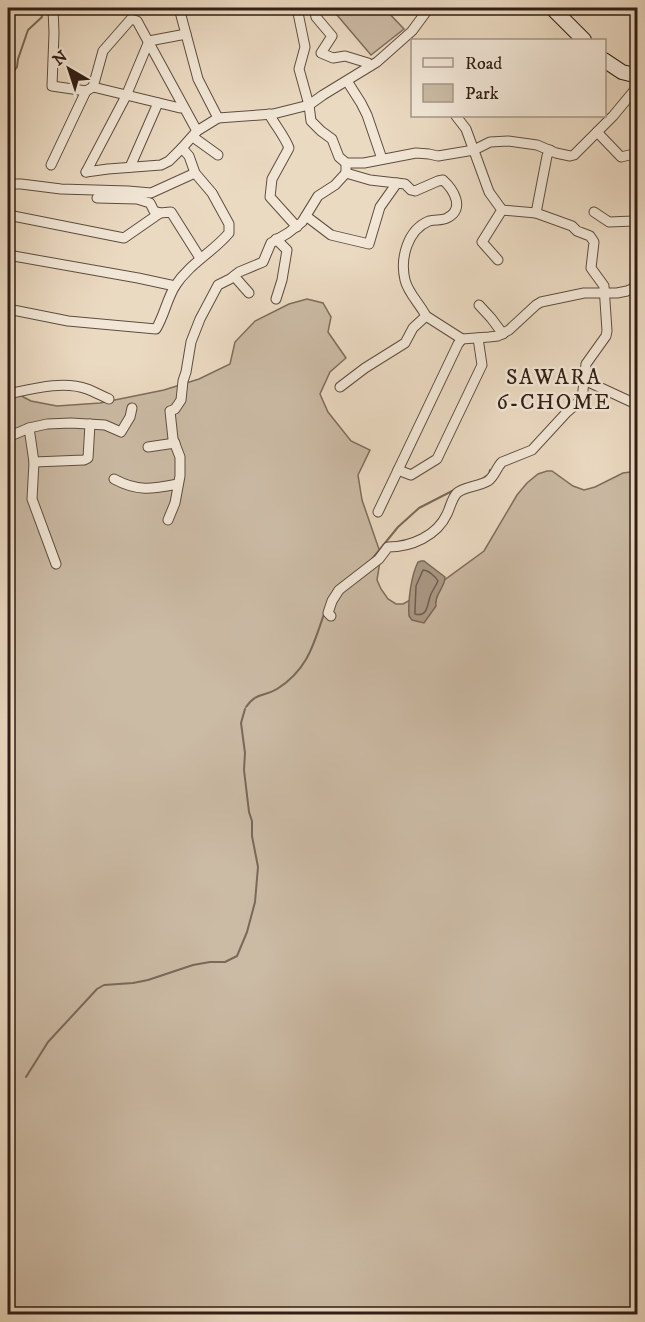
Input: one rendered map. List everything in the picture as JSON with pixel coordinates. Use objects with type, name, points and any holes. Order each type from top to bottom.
[{"type":"main road","points":[[552,8],[583,39]]},
{"type":"main road","points":[[606,61],[622,72],[638,76]]},
{"type":"street","points":[[53,8],[52,86],[89,89],[183,107]]},
{"type":"street","points":[[178,8],[198,79],[218,118]]},
{"type":"street","points":[[297,8],[305,46],[300,69],[311,121],[332,139],[346,168],[370,180],[405,184],[411,190],[416,191],[443,180],[451,187],[456,199],[456,208],[450,216],[447,219],[430,221],[418,227],[406,245],[404,278],[426,316],[462,339],[498,336],[509,330],[542,302],[584,293],[617,293],[638,286]]},
{"type":"street","points":[[314,8],[316,17],[332,36],[321,53],[333,58],[345,56],[368,63],[370,66]]},
{"type":"street","points":[[149,41],[126,96],[86,172],[161,165],[169,161],[195,134],[218,118],[269,114],[309,105],[413,36],[429,8]]},
{"type":"street","points":[[618,8],[638,9]]},
{"type":"street","points":[[51,165],[89,89],[103,51],[132,19],[137,21],[149,41],[195,134],[218,155]]},
{"type":"street","points":[[149,41],[186,34]]},
{"type":"street","points":[[346,81],[367,115],[382,159]]},
{"type":"street","points":[[168,520],[175,502],[180,457],[171,427],[170,411],[175,409],[181,399],[191,342],[218,285],[239,272],[263,262],[271,243],[297,227],[318,196],[335,185],[346,168],[416,153],[438,156],[474,150],[490,142],[508,141],[537,145],[570,156],[574,155],[613,116],[638,86]]},
{"type":"street","points":[[130,167],[159,103]]},
{"type":"street","points":[[269,114],[289,148],[272,179],[270,197],[297,227]]},
{"type":"street","points":[[331,616],[328,613],[339,590],[379,559],[388,547],[410,544],[428,536],[444,521],[459,491],[485,482],[492,478],[502,462],[532,450],[582,399],[586,364],[606,336],[604,286],[591,268],[594,242],[590,236],[577,231],[572,226],[536,213],[502,210],[489,192],[466,129],[457,117]]},
{"type":"street","points":[[597,132],[621,157],[638,153]]},
{"type":"street","points":[[8,309],[68,321],[156,329],[175,286],[200,258],[224,239],[229,232],[229,224],[212,193],[195,173],[189,156],[182,148]]},
{"type":"street","points":[[536,213],[550,150]]},
{"type":"street","points":[[8,184],[151,193],[195,173]]},
{"type":"street","points":[[306,216],[331,235],[369,244],[381,207],[397,183]]},
{"type":"street","points":[[97,198],[137,199],[150,203],[154,211],[171,213],[200,258]]},
{"type":"street","points":[[498,260],[482,242],[502,210]]},
{"type":"street","points":[[594,212],[609,222],[634,221],[638,225]]},
{"type":"street","points":[[8,215],[124,238],[160,213]]},
{"type":"street","points":[[276,239],[287,250],[276,299]]},
{"type":"street","points":[[8,255],[175,286]]},
{"type":"street","points":[[234,276],[249,292]]},
{"type":"street","points":[[479,305],[503,334]]},
{"type":"street","points":[[340,387],[405,343],[413,328],[426,316]]},
{"type":"street","points":[[398,470],[411,475],[437,459],[482,365],[478,338]]},
{"type":"street","points":[[378,512],[462,339]]},
{"type":"street","points":[[584,380],[638,405]]},
{"type":"street","points":[[8,394],[45,387],[66,386],[86,388],[109,399]]},
{"type":"street","points":[[8,437],[28,428],[47,424],[105,425],[121,432],[130,417],[132,408]]},
{"type":"street","points":[[34,462],[88,458],[90,424]]},
{"type":"street","points":[[28,428],[34,462],[32,499],[56,564]]},
{"type":"street","points":[[148,447],[175,443]]},
{"type":"street","points":[[114,479],[137,489],[178,484]]},
{"type":"green space","points":[[331,8],[384,8],[404,29],[371,55]]},
{"type":"green space","points":[[307,299],[323,303],[331,317],[328,332],[346,358],[330,372],[320,394],[328,412],[351,441],[370,450],[358,475],[362,500],[381,555],[377,580],[388,599],[396,604],[403,604],[436,586],[484,551],[517,495],[538,474],[552,471],[573,486],[584,490],[623,473],[630,472],[637,476],[637,1314],[8,1314],[8,389],[31,401],[57,406],[100,403],[164,390],[199,379],[230,364],[235,342],[255,321],[289,304]]},
{"type":"water","points":[[421,561],[445,577],[436,606],[424,623],[412,620],[409,616],[412,581],[418,562]]},
{"type":"waterway","points":[[8,79],[17,67],[28,30],[42,17],[40,8]]},
{"type":"waterway","points":[[481,480],[489,474],[490,470]]},
{"type":"waterway","points":[[372,559],[398,527],[419,508],[456,489]]},
{"type":"waterway","points":[[246,707],[253,699],[288,682],[296,673],[308,655],[325,611]]},
{"type":"waterway","points":[[26,1077],[48,1042],[97,989],[104,985],[148,980],[193,965],[225,962],[237,956],[247,932],[255,902],[258,867],[244,770],[245,753],[241,723],[245,709]]},
{"type":"district","name":"SAWARA 6-CHOME","points":[[554,390]]}]
